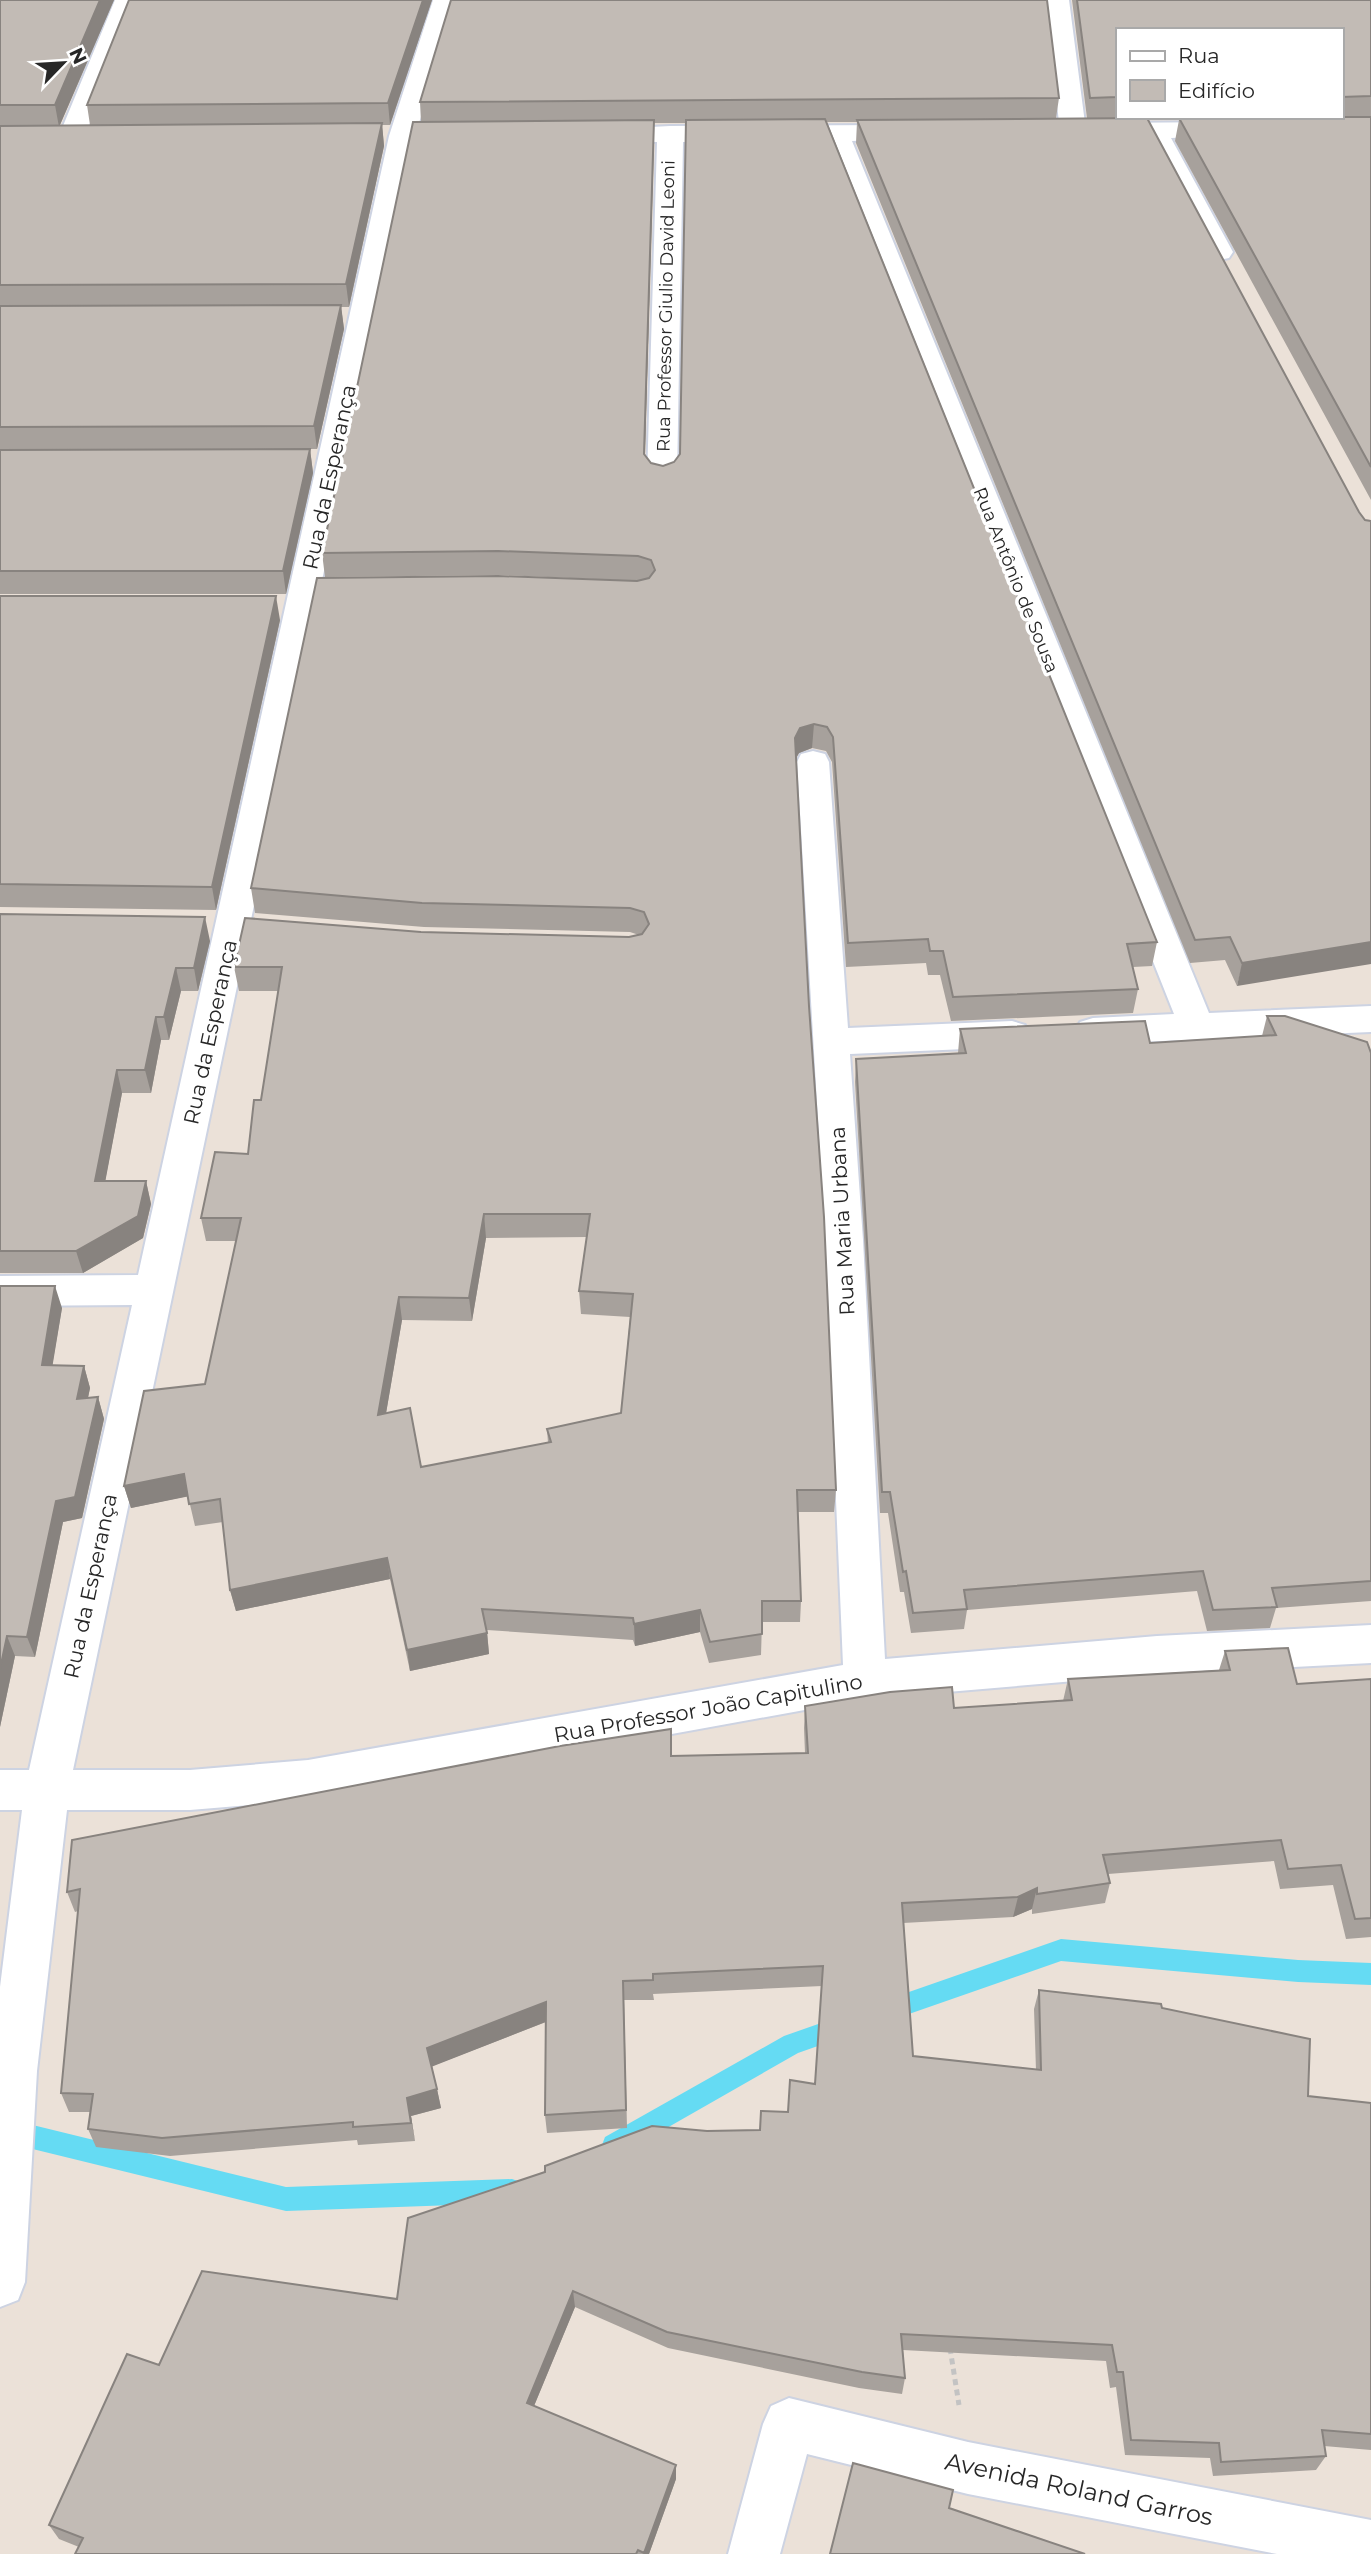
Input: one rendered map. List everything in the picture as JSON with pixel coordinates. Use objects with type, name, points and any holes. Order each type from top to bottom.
[{"type":"street","points":[[99,138],[60,138],[127,0]]},
{"type":"street","name":"Rua da Esperança","points":[[0,2282],[13,2071],[47,1790],[303,599],[318,461],[349,318],[445,0]]},
{"type":"street","points":[[1057,0],[1073,131]]},
{"type":"street","points":[[1045,132],[1249,130]]},
{"type":"street","points":[[1154,131],[1230,273]]},
{"type":"street","points":[[576,135],[934,132]]},
{"type":"street","name":"Rua Antônio de Sousa","points":[[836,133],[1196,1026]]},
{"type":"street","name":"Rua Professor Giulio David Leoni","points":[[662,479],[670,134]]},
{"type":"street","name":"Rua Maria Urbana","points":[[813,762],[832,1042],[865,1680]]},
{"type":"street","points":[[832,1042],[1371,1019]]},
{"type":"street","points":[[0,1290],[153,1290]]},
{"type":"street","name":"Rua Professor João Capitulino","points":[[0,1790],[190,1790],[308,1780],[865,1680],[1157,1655],[1371,1644]]},
{"type":"street","name":"Avenida Roland Garros","points":[[754,2554],[789,2424],[968,2468],[1371,2546]]},
{"type":"path","points":[[950,2344],[968,2468]]},
{"type":"building","points":[[0,0],[100,0],[55,105],[0,105]]},
{"type":"building","points":[[129,0],[423,0],[388,103],[87,105]]},
{"type":"building","points":[[451,0],[1047,0],[1059,98],[420,102]]},
{"type":"building","points":[[1077,0],[1371,0],[1371,96],[1343,97],[1343,28],[1116,28],[1116,97],[1090,98]]},
{"type":"building","points":[[1371,117],[1371,467],[1180,119]]},
{"type":"building","points":[[825,119],[1157,942],[1127,944],[1138,989],[953,997],[943,951],[930,951],[928,939],[848,943],[833,737],[827,727],[814,724],[800,728],[795,738],[809,1006],[824,1217],[836,1490],[797,1490],[801,1601],[762,1601],[762,1634],[710,1642],[700,1610],[634,1624],[633,1618],[482,1609],[487,1633],[407,1650],[387,1558],[230,1590],[220,1499],[189,1504],[184,1474],[124,1486],[144,1391],[205,1384],[241,1218],[201,1218],[215,1152],[248,1154],[254,1100],[261,1100],[282,967],[234,967],[245,918],[421,932],[629,937],[642,934],[649,924],[644,912],[630,908],[422,903],[251,888],[317,578],[498,576],[637,581],[649,578],[655,570],[651,560],[638,556],[498,551],[322,553],[413,122],[654,120],[644,454],[651,463],[663,466],[674,462],[680,454],[686,120]],"holes":[[[484,1214],[590,1214],[579,1291],[633,1294],[621,1413],[547,1429],[551,1442],[421,1467],[410,1408],[378,1415],[399,1297],[469,1298]]]},
{"type":"building","points":[[1148,119],[1359,512],[1365,520],[1371,521],[1371,942],[1242,963],[1230,937],[1195,940],[857,120]]},
{"type":"building","points":[[382,123],[346,284],[0,285],[0,126]]},
{"type":"building","points":[[341,305],[314,426],[0,427],[0,306]]},
{"type":"building","points":[[310,449],[283,571],[0,571],[0,450]]},
{"type":"building","points":[[0,596],[276,596],[212,887],[0,884]]},
{"type":"building","points":[[0,914],[205,917],[194,968],[176,968],[164,1017],[156,1017],[145,1070],[117,1070],[95,1181],[146,1181],[138,1216],[76,1251],[0,1251]]},
{"type":"building","points":[[1267,1016],[1285,1016],[1367,1042],[1371,1053],[1371,1581],[1272,1588],[1277,1607],[1213,1610],[1203,1571],[964,1590],[967,1609],[913,1613],[906,1571],[903,1572],[890,1492],[882,1492],[856,1059],[966,1053],[960,1029],[1145,1021],[1150,1043],[1276,1035]]},
{"type":"building","points":[[0,1286],[55,1286],[42,1365],[84,1366],[77,1399],[98,1397],[75,1497],[56,1501],[27,1637],[7,1636],[0,1669]]},
{"type":"building","points":[[1288,1648],[1297,1684],[1371,1679],[1371,1918],[1355,1919],[1341,1865],[1288,1869],[1281,1840],[1103,1855],[1110,1883],[1037,1894],[1037,1888],[1018,1897],[902,1903],[913,2056],[1041,2070],[1039,1990],[1161,2004],[1162,2008],[1310,2039],[1308,2096],[1371,2103],[1371,2434],[1322,2430],[1326,2456],[1221,2462],[1219,2443],[1131,2440],[1123,2372],[1117,2372],[1112,2345],[901,2334],[905,2378],[862,2372],[667,2332],[573,2291],[527,2403],[676,2465],[644,2553],[638,2550],[636,2554],[75,2554],[83,2538],[49,2525],[127,2354],[159,2365],[202,2271],[397,2299],[408,2218],[545,2172],[545,2166],[652,2126],[707,2131],[760,2130],[761,2111],[788,2112],[790,2080],[815,2084],[823,1966],[653,1974],[653,1980],[623,1981],[626,2110],[545,2115],[546,2002],[427,2048],[437,2089],[407,2098],[411,2123],[353,2127],[353,2122],[162,2138],[88,2129],[93,2094],[61,2093],[80,1889],[67,1892],[72,1840],[560,1746],[671,1729],[671,1756],[808,1753],[805,1706],[890,1692],[952,1687],[954,1708],[1072,1700],[1068,1679],[1230,1670],[1225,1651]]},
{"type":"building","points":[[853,2463],[953,2490],[949,2508],[1085,2554],[830,2554]]},
{"type":"waterway","points":[[886,2011],[1061,1950],[1298,1971],[1371,1974]]},
{"type":"waterway","points":[[614,2145],[792,2044],[841,2027]]},
{"type":"waterway","points":[[0,2129],[286,2199],[512,2191]]}]
